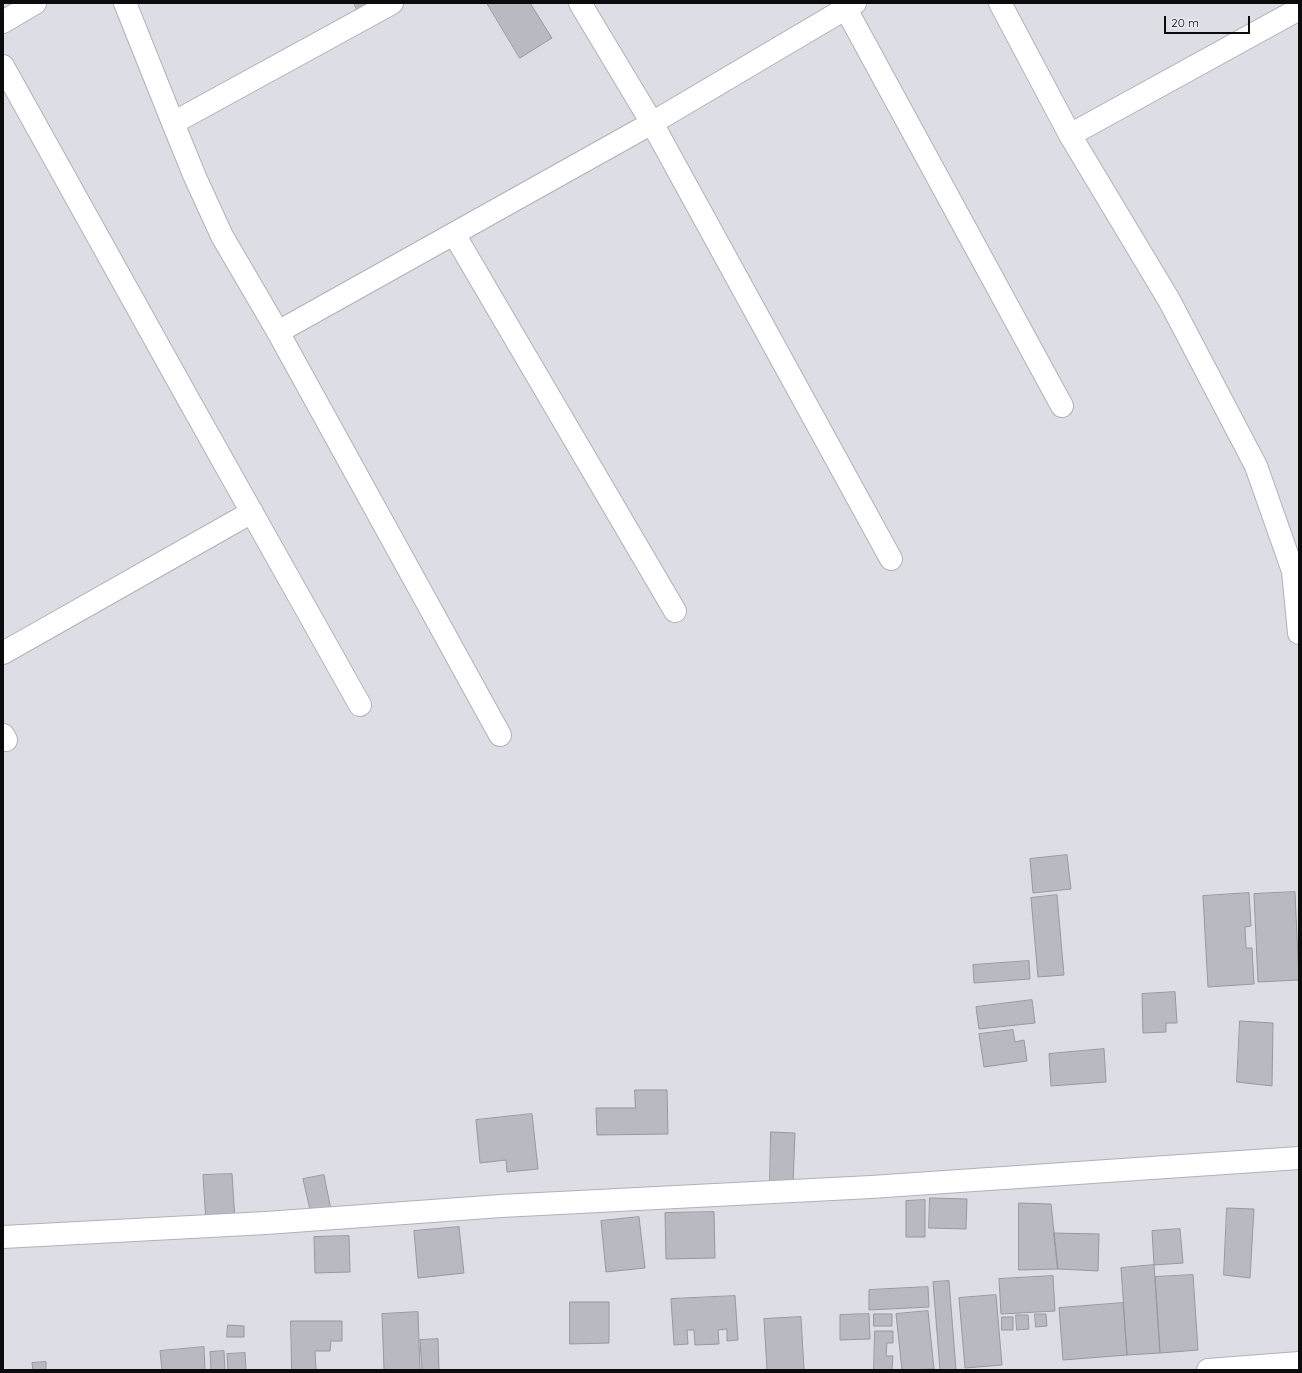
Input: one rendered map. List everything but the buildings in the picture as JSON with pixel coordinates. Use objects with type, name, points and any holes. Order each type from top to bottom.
[{"type":"street","points":[[3,22],[35,3]]},
{"type":"street","points":[[125,3],[173,123],[222,236],[278,332],[500,735]]},
{"type":"street","points":[[173,123],[392,3]]},
{"type":"street","points":[[580,3],[652,123],[892,558]]},
{"type":"street","points":[[1000,3],[1070,135],[1170,300],[1256,466],[1293,571],[1299,633]]},
{"type":"street","points":[[278,332],[652,123],[850,6],[1062,406]]},
{"type":"street","points":[[1070,135],[1299,9]]},
{"type":"street","points":[[3,66],[360,705]]},
{"type":"street","points":[[454,234],[675,611]]},
{"type":"street","points":[[3,652],[252,512]]},
{"type":"street","points":[[3,1237],[266,1223],[501,1206],[871,1187],[1299,1158]]},
{"type":"street","points":[[1208,1370],[1295,1365]]}]
